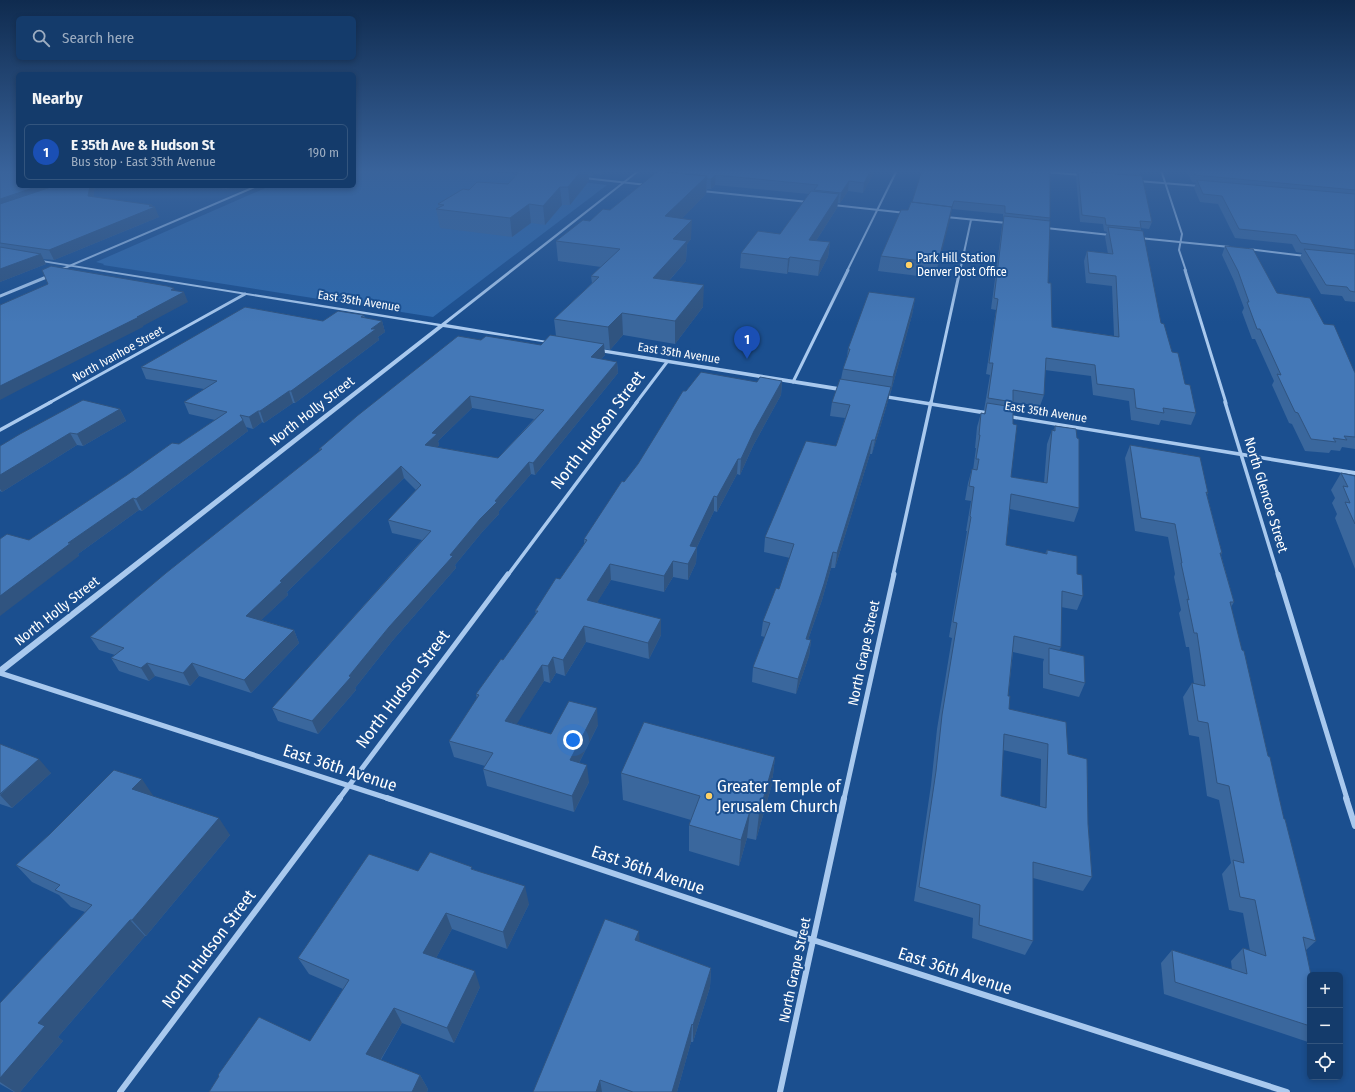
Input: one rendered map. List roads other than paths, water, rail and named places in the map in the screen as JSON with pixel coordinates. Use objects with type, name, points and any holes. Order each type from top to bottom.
[{"type":"street","points":[[56,272],[175,221]]},
{"type":"street","name":"North Holly Street","points":[[0,672],[441,325],[486,292],[577,221]]},
{"type":"street","points":[[793,382],[874,221]]},
{"type":"street","name":"North Grape Street","points":[[780,1092],[971,221]]},
{"type":"street","points":[[980,221],[1010,224]]},
{"type":"street","name":"North Glencoe Street","points":[[1178,221],[1182,234],[1179,250],[1355,826]]},
{"type":"street","points":[[1042,227],[1111,235]]},
{"type":"street","points":[[1135,237],[1234,248]]},
{"type":"street","points":[[1242,249],[1310,256]]},
{"type":"street","name":"East 35th Avenue","points":[[30,259],[562,345]]},
{"type":"street","points":[[0,296],[49,275]]},
{"type":"street","name":"North Ivanhoe Street","points":[[0,430],[244,294]]},
{"type":"street","name":"East 35th Avenue","points":[[585,348],[853,392]]},
{"type":"street","name":"North Hudson Street","points":[[120,1092],[348,785],[667,362]]},
{"type":"street","name":"East 35th Avenue","points":[[876,395],[1355,473]]},
{"type":"street","name":"East 36th Avenue","points":[[0,672],[348,785],[813,940],[1287,1092]]},
{"type":"place","name":"Park Hill Station Denver Post Office","points":[[909,265]]},
{"type":"place","name":"E 35th Ave & Hudson St","points":[[747,359]]},
{"type":"place","name":"Greater Temple of Jerusalem Church","points":[[709,796]]}]
